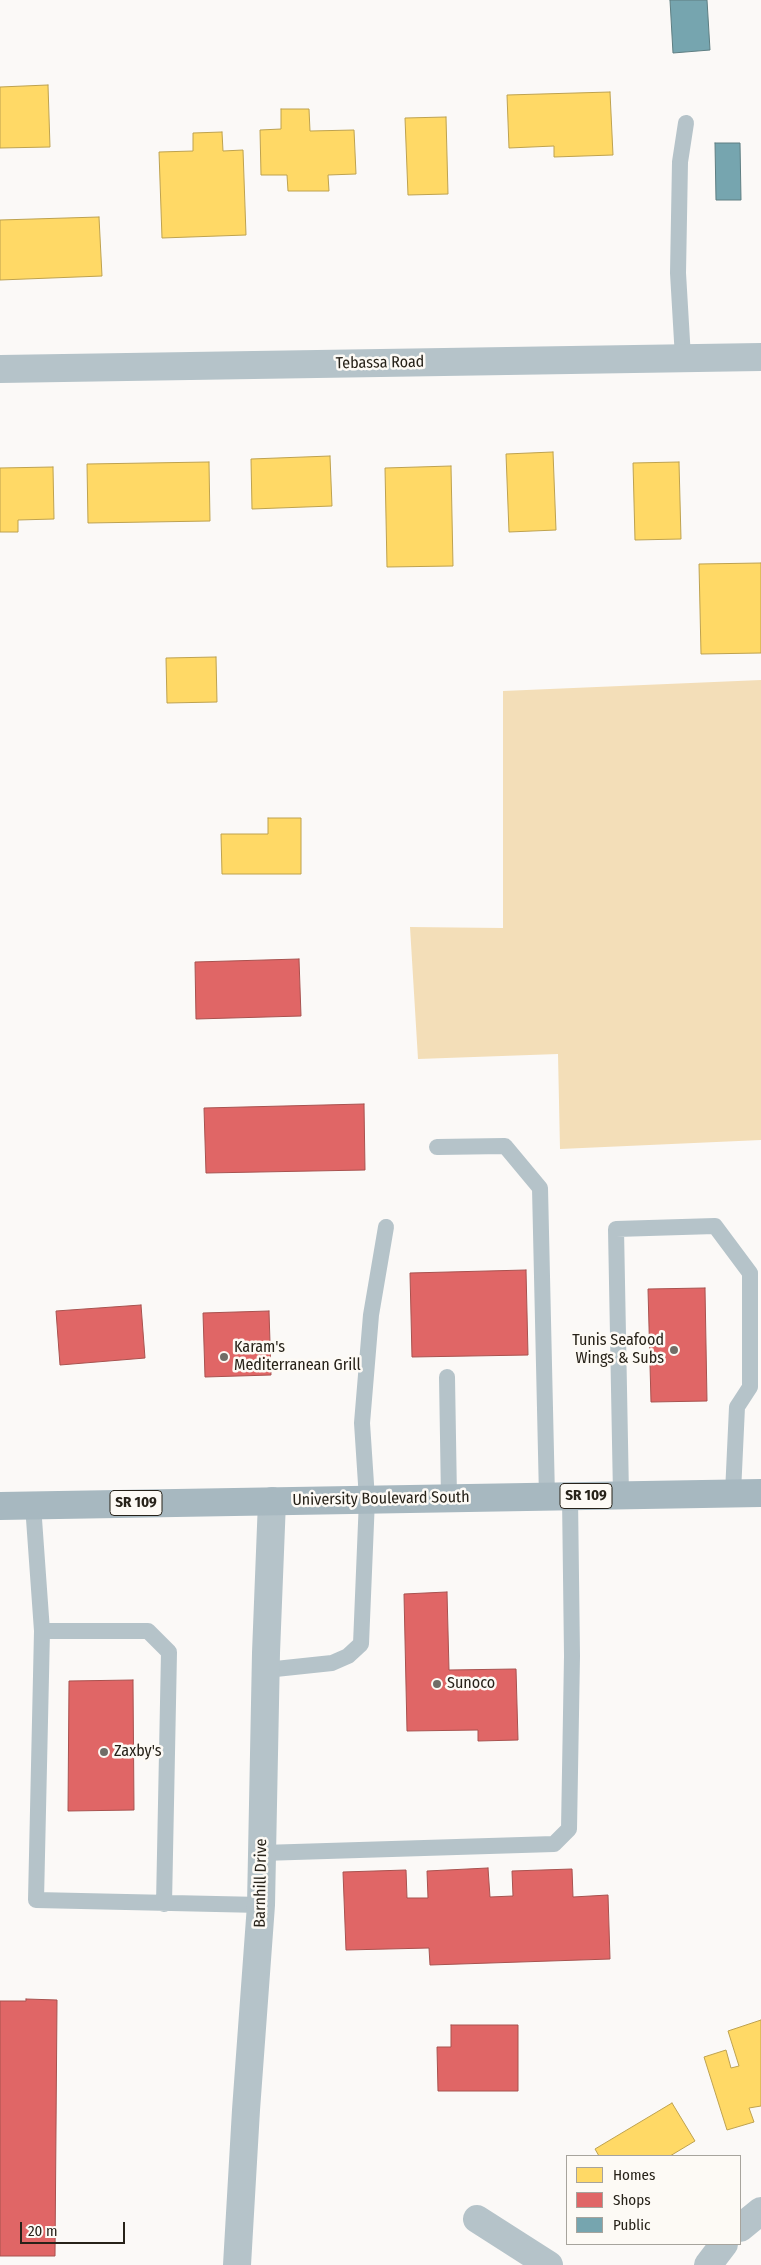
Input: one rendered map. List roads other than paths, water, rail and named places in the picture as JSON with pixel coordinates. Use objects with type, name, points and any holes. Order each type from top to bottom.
[{"type":"main road","name":"University Boulevard South","points":[[0,1506],[761,1493]]},
{"type":"street","name":"Tebassa Road","points":[[0,369],[761,357]]},
{"type":"street","name":"Barnhill Drive","points":[[238,2265],[246,2110],[261,1905],[272,1501]]},
{"type":"street","points":[[741,2227],[761,2211]]},
{"type":"street","points":[[477,2219],[549,2265]]},
{"type":"street","points":[[708,2265],[723,2245]]},
{"type":"lane","points":[[683,358],[678,273],[680,162],[686,123]]},
{"type":"lane","points":[[262,1853],[554,1844],[569,1829],[572,1656],[558,1497],[540,1188],[505,1146],[437,1147]]},
{"type":"lane","points":[[621,1495],[616,1229],[715,1226],[750,1273],[750,1387],[737,1407],[733,1493]]},
{"type":"lane","points":[[266,1670],[332,1663],[348,1656],[361,1644],[367,1500],[362,1423],[371,1315],[386,1227]]},
{"type":"lane","points":[[447,1377],[449,1498]]},
{"type":"lane","points":[[33,1505],[42,1631],[36,1900],[261,1905]]},
{"type":"lane","points":[[42,1631],[148,1631],[169,1652],[164,1904]]},
{"type":"place","name":"Tunis Seafood Wings & Subs","points":[[674,1350]]},
{"type":"place","name":"Karam's Mediterranean Grill","points":[[224,1357]]},
{"type":"place","name":"Sunoco","points":[[437,1684]]},
{"type":"place","name":"Zaxby's","points":[[104,1752]]}]
